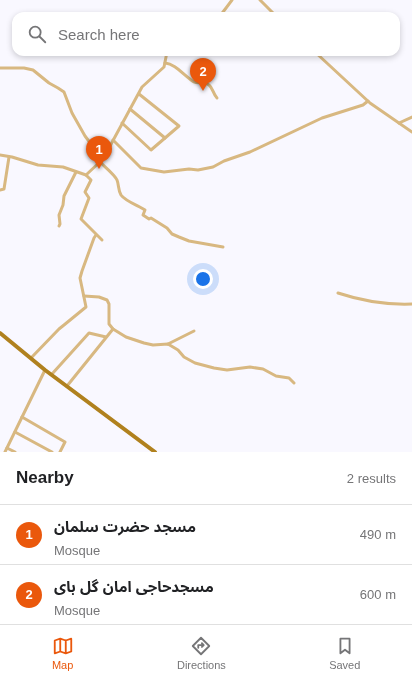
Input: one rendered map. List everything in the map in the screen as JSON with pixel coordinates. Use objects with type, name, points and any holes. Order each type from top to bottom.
[{"type":"main road","points":[[0,333],[45,370],[155,452]]},
{"type":"street","points":[[223,12],[232,0]]},
{"type":"street","points":[[260,0],[272,12]]},
{"type":"street","points":[[86,175],[101,162],[142,87],[164,67],[166,56]]},
{"type":"street","points":[[318,56],[368,101],[412,132]]},
{"type":"street","points":[[165,63],[170,64],[195,83],[207,83],[217,98]]},
{"type":"street","points":[[0,68],[24,68],[33,70],[49,83],[64,92],[72,112],[82,130],[100,156],[101,162],[118,182],[122,196],[126,200],[145,210],[143,216],[149,219],[151,218],[179,238],[223,247]]},
{"type":"street","points":[[122,123],[151,150],[179,126],[139,94]]},
{"type":"street","points":[[113,140],[141,168],[164,172],[189,169],[198,170],[213,167],[224,161],[250,152],[322,118],[368,101]]},
{"type":"street","points":[[130,109],[165,138]]},
{"type":"street","points":[[399,123],[412,117]]},
{"type":"street","points":[[0,155],[22,159],[38,165],[63,167],[86,175],[91,180],[85,192],[89,198],[81,219],[102,240]]},
{"type":"street","points":[[0,190],[4,189],[9,157]]},
{"type":"street","points":[[59,226],[59,215],[64,196],[76,172]]},
{"type":"street","points":[[31,358],[58,329],[86,307],[80,278],[96,235]]},
{"type":"street","points":[[338,292],[357,299],[385,304],[412,304]]},
{"type":"street","points":[[84,296],[99,297],[107,300],[109,304],[109,324],[113,330],[126,337],[144,343],[153,345],[168,344],[194,331]]},
{"type":"street","points":[[67,386],[113,330]]},
{"type":"street","points":[[52,374],[89,333],[106,337]]},
{"type":"street","points":[[168,344],[178,350],[184,357],[195,363],[227,370],[250,367],[263,369],[276,376],[288,378],[294,383]]},
{"type":"street","points":[[5,452],[45,370]]},
{"type":"street","points":[[22,417],[65,442],[60,452]]},
{"type":"street","points":[[15,432],[52,452]]},
{"type":"street","points":[[7,448],[15,452]]},
{"type":"place","name":"مسجدحاجی امان گل بای","points":[[203,91]]},
{"type":"place","name":"مسجد حضرت سلمان","points":[[99,169]]}]
